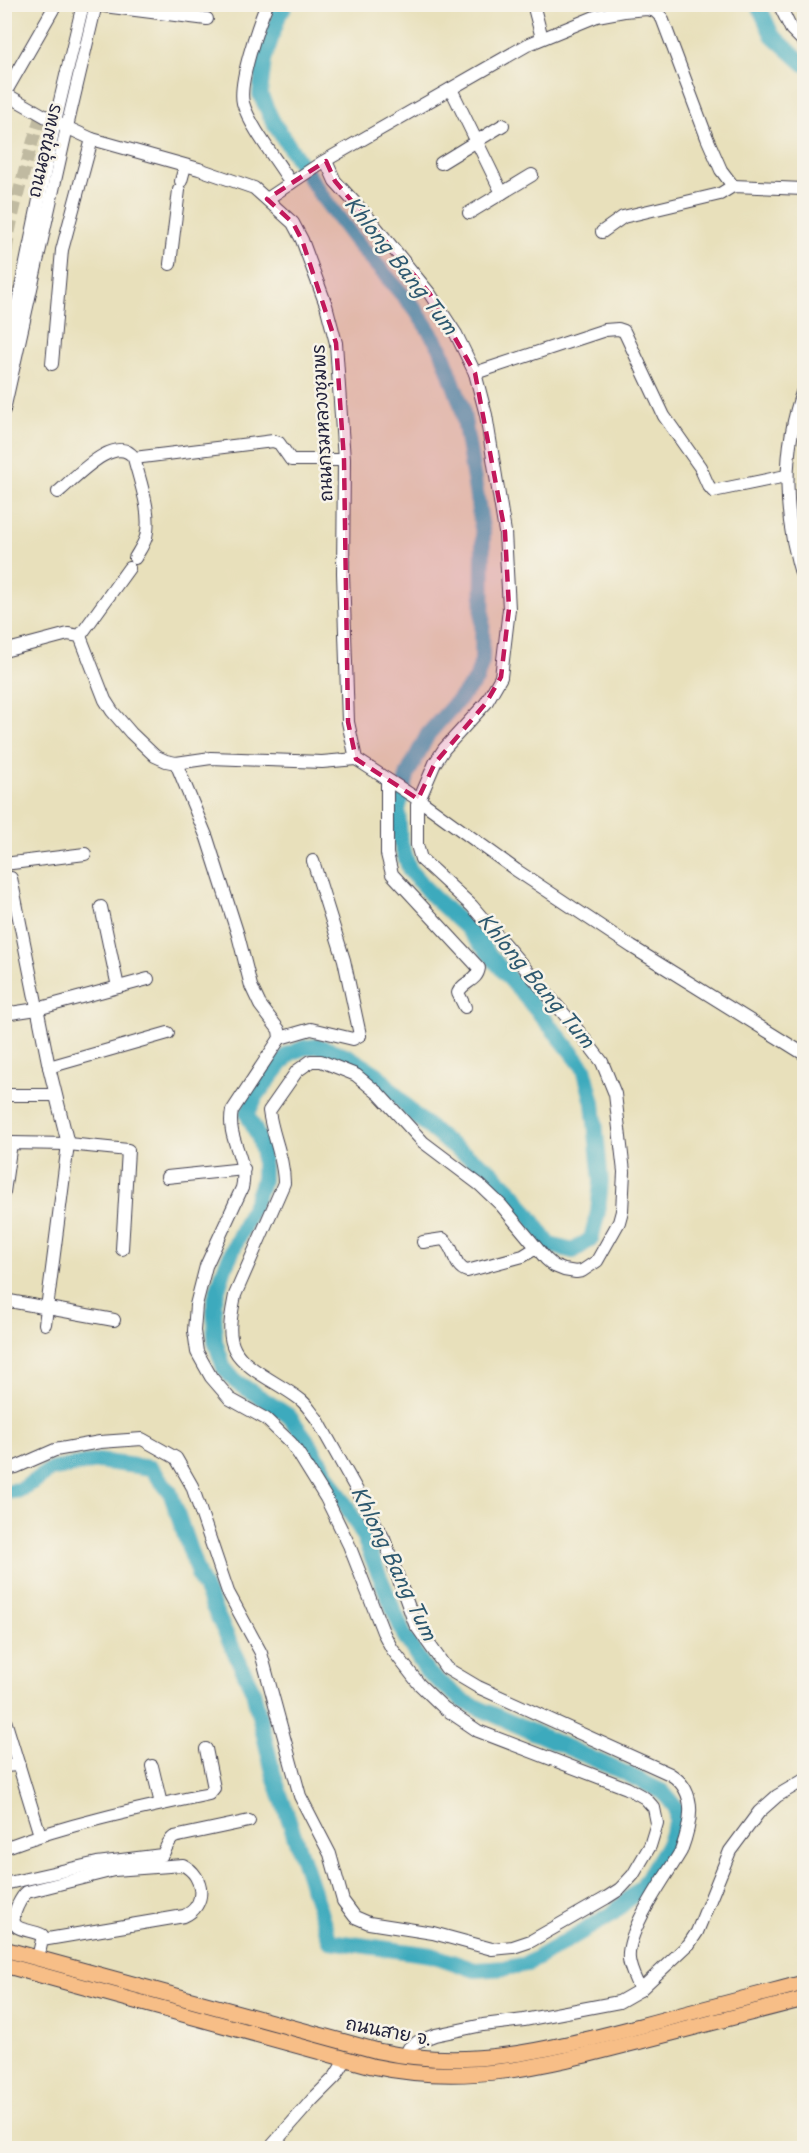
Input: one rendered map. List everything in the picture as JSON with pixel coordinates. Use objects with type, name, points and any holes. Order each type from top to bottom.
[{"type":"main road","name":"ถนนสาย จ.","points":[[4,1949],[378,2051],[440,2060],[545,2050],[804,1983]]},
{"type":"main road","name":"ถนนสาย จ.","points":[[4,1965],[346,2059],[393,2071],[414,2073],[465,2075],[549,2065],[804,1999]]},
{"type":"street","points":[[5,93],[56,4]]},
{"type":"street","name":"ถนนอุทุมพร","points":[[4,410],[84,4]]},
{"type":"street","points":[[267,4],[253,40],[242,91],[243,100],[252,123],[292,182]]},
{"type":"street","points":[[532,4],[542,38]]},
{"type":"street","points":[[779,4],[791,29],[804,42]]},
{"type":"street","points":[[96,5],[207,19]]},
{"type":"street","name":"ถนนอุทุมพร","points":[[5,364],[61,125],[96,5]]},
{"type":"street","points":[[267,199],[323,162],[482,69],[542,38],[597,16],[647,9],[655,11],[662,18],[721,170],[733,186]]},
{"type":"street","points":[[451,89],[502,193]]},
{"type":"street","name":"ถนนกรมหลวงชุมพร","points":[[5,93],[61,125],[92,139],[254,188],[293,223],[302,240],[326,305],[336,343],[344,460],[343,573],[348,722],[356,759]]},
{"type":"street","points":[[441,163],[503,125]]},
{"type":"street","points":[[52,364],[62,250],[92,139]]},
{"type":"street","points":[[323,162],[335,181],[367,216],[430,294],[456,334],[475,373],[486,415],[505,532],[509,609],[501,677],[486,703],[444,749],[414,796],[416,833],[421,859],[472,906],[602,1062],[615,1094],[624,1172],[622,1211],[597,1261],[576,1272],[554,1266],[501,1205],[480,1185],[423,1142],[367,1082],[344,1069],[321,1061],[311,1061],[297,1071],[268,1111],[284,1173],[284,1183],[235,1295],[231,1314],[232,1341],[235,1352],[252,1368],[303,1402],[317,1419],[384,1539],[415,1624],[446,1668],[459,1678],[478,1687],[670,1774],[683,1785],[691,1805],[690,1825],[681,1851],[640,1917],[629,1949],[632,1972],[640,1990]]},
{"type":"street","points":[[170,264],[180,186],[185,166]]},
{"type":"street","points":[[469,213],[532,175]]},
{"type":"street","points":[[602,232],[623,217],[720,194],[733,186],[804,189]]},
{"type":"street","points":[[475,373],[605,330],[618,329],[624,331],[664,416],[700,467],[713,491],[786,476]]},
{"type":"street","points":[[804,387],[792,433],[786,476],[787,499],[804,583]]},
{"type":"street","points":[[134,458],[273,441],[279,443],[291,460],[344,460]]},
{"type":"street","points":[[58,492],[101,455],[123,450],[134,458],[146,510],[148,526],[146,538],[132,563],[80,636]]},
{"type":"street","points":[[4,651],[68,634],[80,636]]},
{"type":"street","points":[[80,636],[105,700],[131,733],[155,756],[176,763],[211,758],[310,762],[356,759],[414,796],[516,870],[632,947],[804,1054]]},
{"type":"street","points":[[4,1469],[16,1467],[56,1450],[100,1442],[142,1439],[176,1458],[192,1486],[228,1592],[261,1653],[300,1796],[330,1854],[343,1901],[355,1917],[369,1923],[433,1933],[492,1949],[513,1947],[545,1934],[606,1898],[620,1889],[633,1875],[650,1846],[657,1823],[654,1808],[645,1798],[627,1788],[478,1731],[444,1708],[418,1684],[392,1650],[349,1545],[326,1498],[300,1456],[291,1443],[266,1419],[230,1399],[211,1377],[197,1352],[194,1331],[196,1305],[206,1266],[242,1188],[245,1176],[230,1121],[232,1112],[280,1038],[279,1030],[260,1005],[251,986],[238,935],[207,838],[176,763]]},
{"type":"street","points":[[390,782],[387,854],[392,874],[479,968],[475,978],[460,988],[458,993],[465,1007]]},
{"type":"street","points":[[4,864],[85,854]]},
{"type":"street","points":[[280,1038],[311,1029],[353,1039],[360,1035],[344,960],[313,861]]},
{"type":"street","points":[[11,878],[49,1067],[68,1144],[45,1324]]},
{"type":"street","points":[[101,907],[118,987]]},
{"type":"street","points":[[4,1014],[37,1009],[148,979]]},
{"type":"street","points":[[49,1067],[168,1033]]},
{"type":"street","points":[[4,1095],[55,1095]]},
{"type":"street","points":[[4,1192],[11,1143],[68,1144],[128,1150],[122,1249]]},
{"type":"street","points":[[167,1177],[244,1169]]},
{"type":"street","points":[[423,1242],[444,1239],[448,1242],[460,1267],[467,1271],[523,1256],[536,1248]]},
{"type":"street","points":[[4,1300],[114,1320]]},
{"type":"street","points":[[4,1717],[40,1835]]},
{"type":"street","points":[[4,1848],[113,1814],[209,1794],[214,1788],[206,1749]]},
{"type":"street","points":[[4,1766],[19,1766]]},
{"type":"street","points":[[152,1766],[161,1804]]},
{"type":"street","points":[[405,2056],[409,2048],[419,2041],[435,2035],[619,2002],[640,1990],[683,1950],[697,1932],[730,1851],[759,1812],[777,1796],[804,1780]]},
{"type":"street","points":[[4,1884],[97,1863],[162,1855],[168,1841],[174,1837],[249,1821]]},
{"type":"street","points":[[38,1958],[42,1935],[16,1927],[13,1923],[13,1917],[22,1896],[27,1892],[114,1870],[183,1865],[188,1868],[200,1886],[201,1896],[197,1907],[184,1916],[42,1940]]},
{"type":"street","points":[[270,2148],[335,2077],[346,2059]]},
{"type":"highlighted area","points":[[326,161],[335,181],[430,294],[475,373],[505,532],[509,609],[501,677],[486,703],[435,763],[418,799],[356,759],[348,722],[344,460],[336,343],[302,240],[293,223],[267,199]]},
{"type":"waterway","points":[[262,4],[273,9],[278,15]]},
{"type":"waterway","name":"Khlong Bang Tum","points":[[4,1492],[21,1490],[50,1470],[98,1461],[151,1468],[170,1492],[199,1577],[253,1691],[274,1776],[330,1941],[432,1955],[475,1970],[527,1964],[612,1914],[642,1887],[668,1844],[676,1823],[676,1808],[663,1792],[463,1701],[427,1672],[404,1635],[361,1531],[309,1443],[289,1416],[235,1381],[224,1368],[215,1341],[214,1302],[225,1267],[263,1180],[263,1154],[259,1138],[247,1114],[257,1095],[289,1054],[303,1048],[318,1046],[346,1055],[377,1074],[413,1114],[448,1143],[488,1169],[514,1194],[550,1245],[573,1251],[591,1239],[598,1212],[601,1181],[593,1103],[584,1068],[466,927],[433,897],[410,871],[400,841],[398,810],[408,773],[428,734],[476,680],[482,661],[483,534],[462,407],[441,349],[415,309],[354,239],[321,195],[273,122],[260,94],[264,60],[279,15],[286,4]]},
{"type":"waterway","name":"Khlong Bang Tum","points":[[758,4],[772,35],[804,64]]},
{"type":"tunnel","points":[[4,268],[14,209],[41,114]]}]
